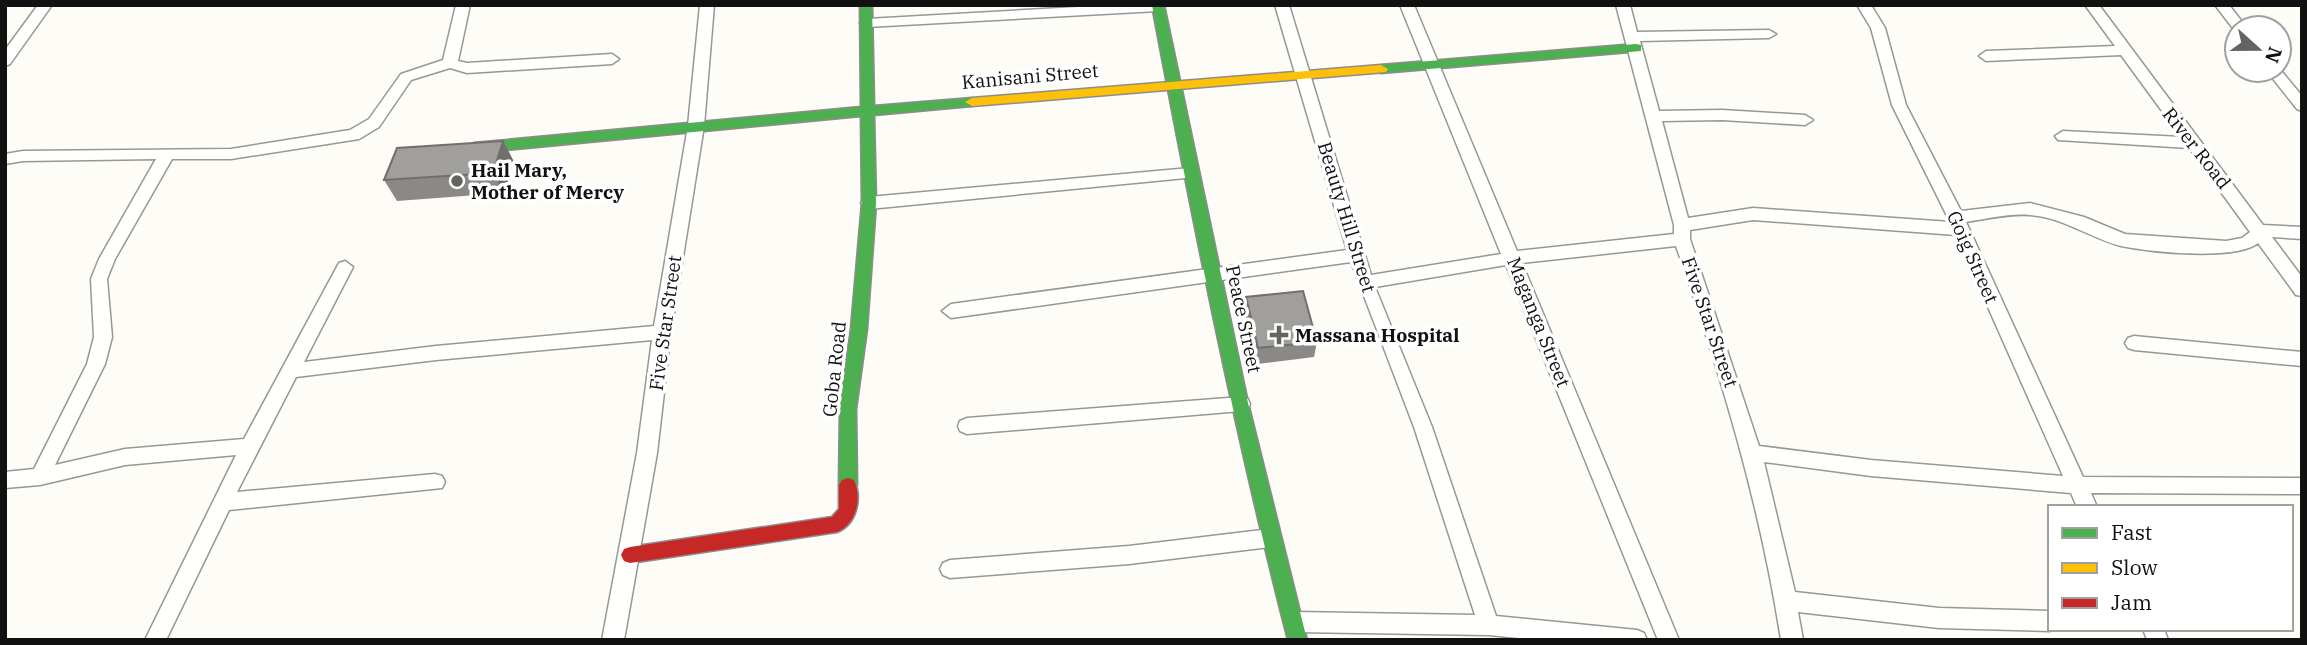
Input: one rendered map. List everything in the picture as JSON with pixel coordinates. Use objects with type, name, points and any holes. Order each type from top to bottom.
[{"type":"street","points":[[5,61],[12,40],[45,5]]},
{"type":"street","points":[[450,63],[463,5]]},
{"type":"street","name":"Five Star Street","points":[[613,640],[630,555],[662,332],[696,126],[707,5]]},
{"type":"street","name":"Goba Road","points":[[630,555],[837,524],[848,512],[848,409],[859,329],[869,203],[865,112],[866,5]]},
{"type":"street","name":"Beauty Hill Street","points":[[1282,5],[1365,282],[1423,427],[1489,625]]},
{"type":"street","name":"Maganga Street","points":[[1407,5],[1669,640]]},
{"type":"street","name":"Five Star Street","points":[[1623,5],[1682,232],[1723,353],[1752,453],[1787,601],[1792,640]]},
{"type":"street","name":"Goig Street","points":[[1864,5],[1878,29],[1899,105],[1958,223],[2086,505]]},
{"type":"street","name":"River Road","points":[[2092,5],[2191,143],[2262,231],[2302,290]]},
{"type":"street","points":[[867,23],[1158,6]]},
{"type":"street","name":"Peace Street","points":[[1158,6],[1190,173],[1270,538],[1296,631]]},
{"type":"street","points":[[1634,43],[1769,34]]},
{"type":"street","name":"Kanisani Street","points":[[456,149],[602,139],[696,126],[1172,85],[1431,66],[1634,43]]},
{"type":"street","points":[[1986,56],[2123,50]]},
{"type":"street","points":[[5,159],[23,156],[231,154],[354,135],[374,123],[406,77],[450,63],[467,68],[612,59]]},
{"type":"street","points":[[2284,84],[2302,106]]},
{"type":"street","points":[[1653,116],[1722,115],[1805,120]]},
{"type":"street","points":[[2063,136],[2191,143]]},
{"type":"street","points":[[40,477],[96,364],[103,337],[99,279],[107,258],[167,154]]},
{"type":"street","points":[[869,203],[920,195],[1190,173]]},
{"type":"street","points":[[1365,282],[1682,232],[1753,214],[1958,223],[2030,209],[2078,221],[2123,240],[2166,245],[2226,247],[2247,243],[2262,231],[2302,233]]},
{"type":"street","points":[[951,311],[1112,290],[1213,271],[1358,255]]},
{"type":"street","points":[[155,640],[288,371],[345,267]]},
{"type":"street","points":[[288,371],[450,351],[662,332]]},
{"type":"street","points":[[2134,343],[2302,359]]},
{"type":"street","points":[[967,426],[1241,404]]},
{"type":"street","points":[[5,480],[40,477],[125,457],[250,446]]},
{"type":"street","points":[[1752,453],[1871,468],[2075,485],[2302,486]]},
{"type":"street","points":[[225,502],[435,482]]},
{"type":"street","points":[[950,569],[1129,555],[1270,538]]},
{"type":"street","points":[[1787,601],[1939,618],[2048,621]]},
{"type":"street","points":[[1296,631],[1489,625],[1637,640]]},
{"type":"building","points":[[503,141],[493,173],[384,180],[397,148]]},
{"type":"building","name":"Massana Hospital","points":[[1303,291],[1317,342],[1258,348],[1246,297]]},
{"type":"traffic: fast","points":[[848,485],[848,409],[859,329],[869,203],[866,5]]},
{"type":"traffic: fast","points":[[1158,5],[1239,403],[1298,640]]},
{"type":"traffic: fast","points":[[1381,69],[1636,48]]},
{"type":"traffic: fast","points":[[474,148],[972,102]]},
{"type":"traffic: slow","points":[[972,102],[1381,69]]},
{"type":"traffic: jam","points":[[630,555],[837,524],[848,512],[848,485]]},
{"type":"place","name":"Hail Mary, Mother of Mercy","points":[[457,181]]},
{"type":"place","name":"Massana Hospital","points":[[1279,335]]}]
